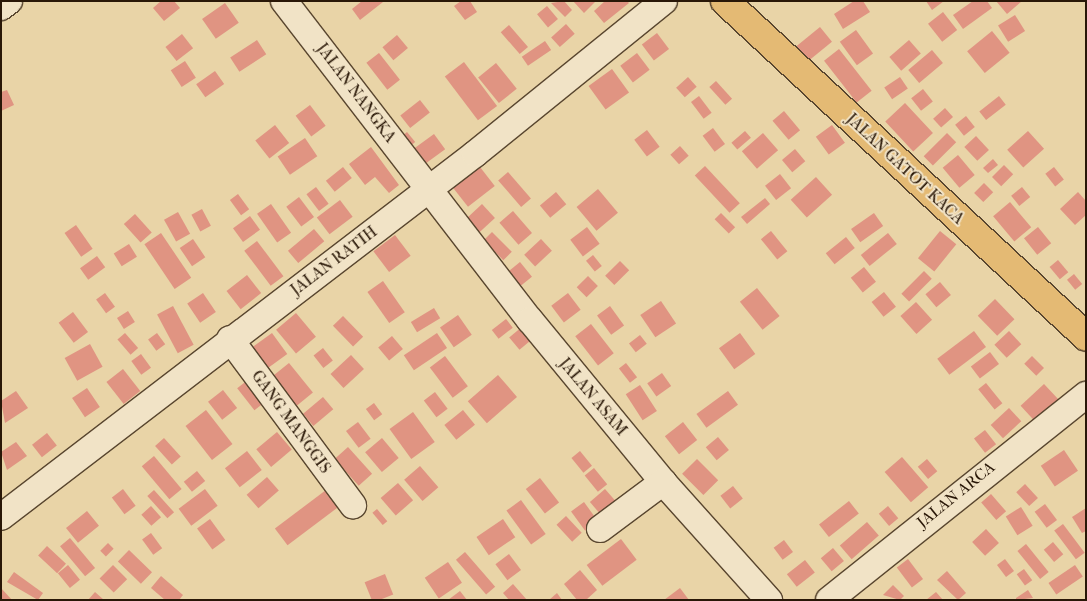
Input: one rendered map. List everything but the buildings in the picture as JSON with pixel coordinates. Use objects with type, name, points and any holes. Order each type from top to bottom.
[{"type":"main road","name":"JALAN GATOT KACA","points":[[725,1],[1086,338]]},
{"type":"street","points":[[1,7],[10,1]]},
{"type":"street","name":"JALAN NANGKA","points":[[284,1],[426,187]]},
{"type":"street","name":"JALAN RATIH","points":[[1,517],[426,187],[475,154],[664,1]]},
{"type":"street","name":"JALAN ASAM","points":[[426,187],[663,482],[769,600]]},
{"type":"street","name":"GANG MANGGIS","points":[[230,339],[352,505]]},
{"type":"street","name":"JALAN ARCA","points":[[829,600],[989,468],[1086,395]]},
{"type":"street","points":[[600,529],[663,482]]}]
